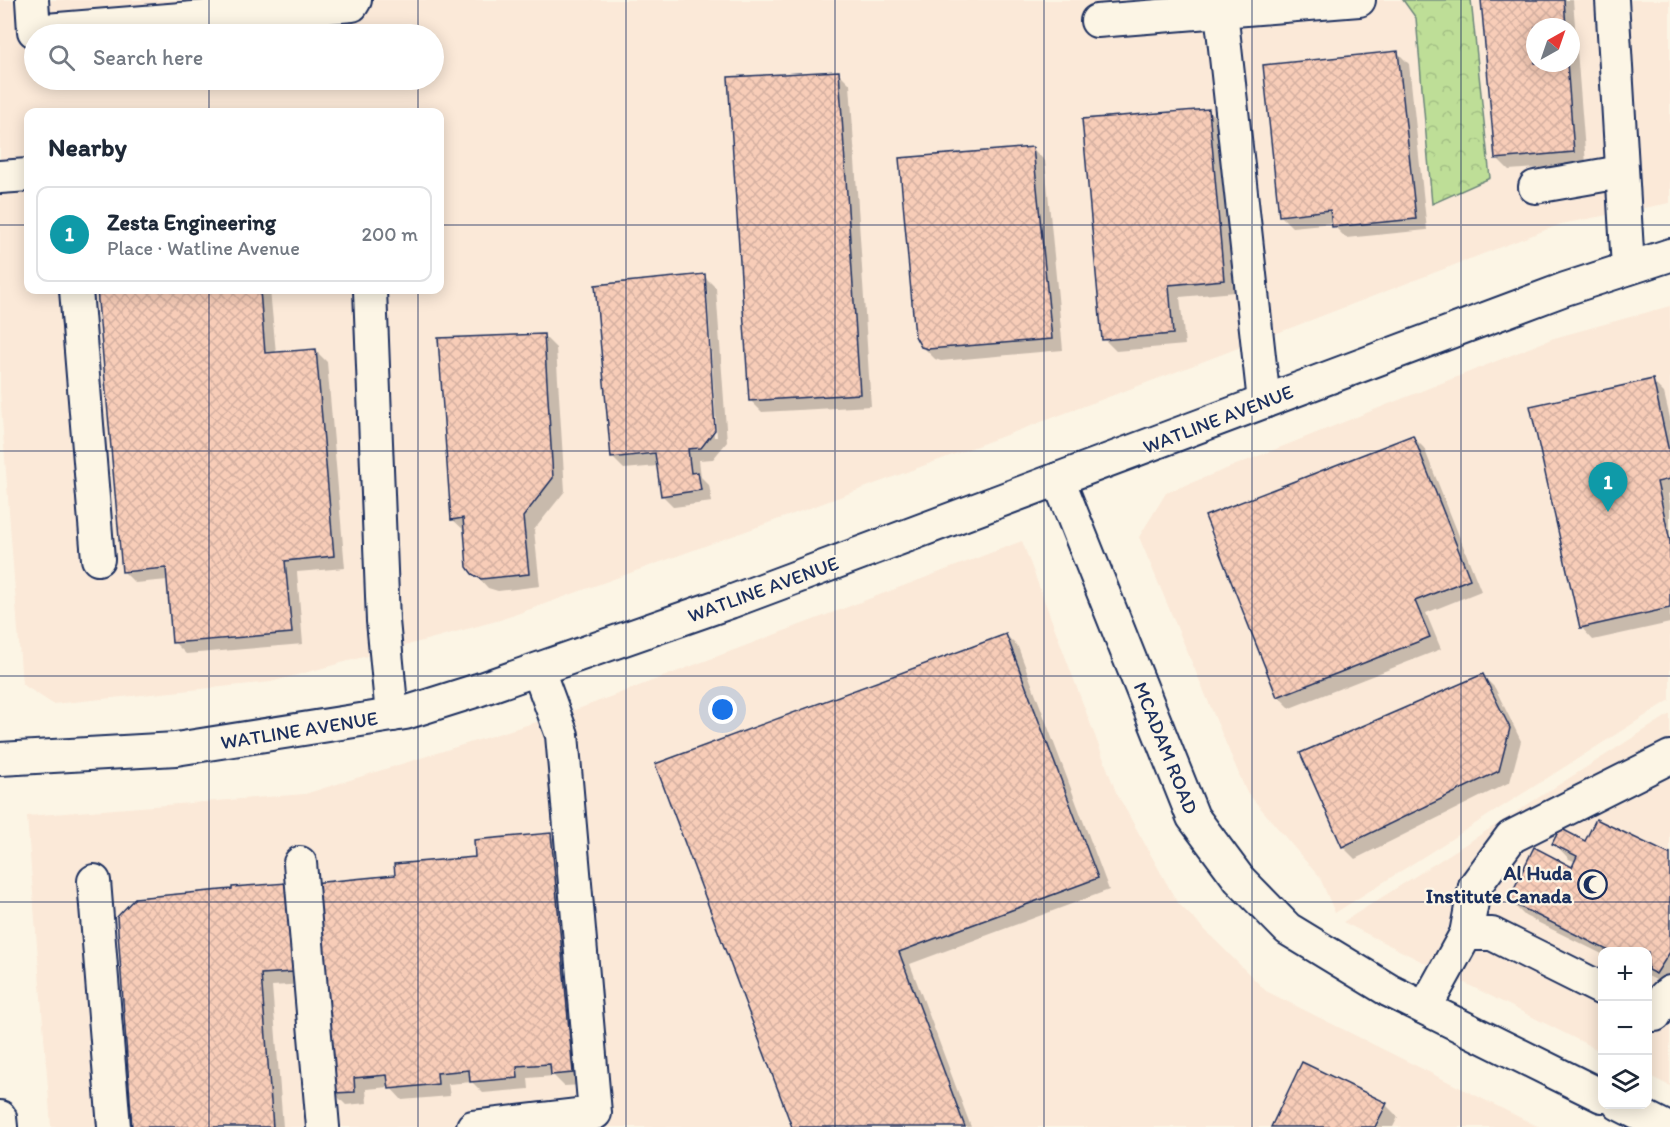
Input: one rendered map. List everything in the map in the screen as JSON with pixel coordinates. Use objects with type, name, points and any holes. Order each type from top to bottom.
[{"type":"street","points":[[32,0],[34,24]]},
{"type":"street","points":[[120,24],[352,5],[355,0]]},
{"type":"street","points":[[1097,21],[1359,0]]},
{"type":"street","points":[[1612,0],[1629,268]]},
{"type":"street","points":[[1221,11],[1264,402]]},
{"type":"street","points":[[1535,187],[1622,172]]},
{"type":"street","points":[[0,177],[24,175]]},
{"type":"street","name":"WATLINE AVENUE","points":[[0,759],[176,749],[392,715],[478,690],[730,602],[1554,293],[1670,255]]},
{"type":"street","points":[[76,294],[98,559]]},
{"type":"street","points":[[370,294],[383,621],[392,715]]},
{"type":"street","name":"MCADAM ROAD","points":[[1058,479],[1193,817],[1239,879],[1288,929],[1390,991],[1598,1094]]},
{"type":"street","points":[[473,1127],[595,1113],[562,735],[538,670]]},
{"type":"street","points":[[1425,1008],[1466,934],[1475,886],[1511,837],[1670,758]]},
{"type":"street","points":[[300,863],[323,1127]]},
{"type":"street","points":[[94,881],[114,1127]]},
{"type":"street","points":[[1466,934],[1492,934],[1598,987]]},
{"type":"street","points":[[1629,1109],[1665,1127]]},
{"type":"street","points":[[0,1117],[1,1127]]},
{"type":"shaded area","points":[[0,0],[1670,0],[1670,203],[1561,224],[1181,370],[500,620],[271,682],[53,704],[22,684],[0,392]]},
{"type":"shaded area","points":[[1670,306],[1670,700],[1335,913],[1320,878],[1246,791],[1139,537],[1166,493],[1554,338]]},
{"type":"shaded area","points":[[1022,541],[1116,792],[1177,902],[1266,991],[1539,1127],[51,1127],[27,816],[305,794],[578,709]]},
{"type":"shaded area","name":"Al Huda Institute Canada","points":[[1670,714],[1670,1086],[1652,1077],[1652,947],[1598,947],[1598,1050],[1343,922]]},
{"type":"green space","points":[[1403,0],[1471,0],[1490,178],[1432,204],[1416,18]]},
{"type":"building","points":[[1481,0],[1564,0],[1565,18],[1526,18],[1526,72],[1568,72],[1574,152],[1495,159]]},
{"type":"building","points":[[1398,51],[1416,219],[1332,227],[1330,210],[1279,216],[1263,65]]},
{"type":"building","points":[[839,71],[860,394],[749,401],[728,77]]},
{"type":"building","points":[[1209,109],[1224,280],[1169,285],[1173,334],[1102,340],[1082,119]]},
{"type":"building","points":[[1033,147],[1052,339],[928,349],[921,347],[915,336],[899,158]]},
{"type":"building","points":[[705,274],[715,430],[701,448],[688,449],[691,473],[698,472],[701,490],[661,496],[655,453],[611,458],[595,285]]},
{"type":"building","points":[[97,294],[260,294],[265,353],[316,349],[334,556],[285,561],[292,633],[172,643],[166,568],[122,572]]},
{"type":"building","points":[[544,334],[553,478],[523,517],[529,574],[481,579],[472,574],[467,567],[463,518],[451,520],[438,338]]},
{"type":"building","points":[[1653,379],[1670,456],[1670,479],[1657,482],[1670,541],[1670,608],[1580,628],[1530,406]]},
{"type":"building","points":[[1413,435],[1470,579],[1415,601],[1430,637],[1277,697],[1205,516]]},
{"type":"building","points":[[1006,634],[1098,878],[899,952],[965,1127],[792,1127],[655,764]]},
{"type":"building","points":[[1483,674],[1510,728],[1499,771],[1342,847],[1300,753]]},
{"type":"building","name":"Al Huda Institute Canada","points":[[1596,819],[1669,854],[1670,852],[1670,952],[1656,974],[1652,972],[1652,947],[1601,947],[1508,901],[1534,847],[1572,867],[1577,856],[1552,844],[1560,828],[1585,841]]},
{"type":"building","points":[[551,833],[573,1073],[551,1075],[550,1064],[517,1066],[518,1078],[470,1082],[469,1070],[437,1073],[438,1084],[389,1089],[387,1075],[354,1078],[355,1092],[333,1093],[313,883],[395,875],[394,864],[475,857],[474,840]]},
{"type":"building","points":[[287,883],[293,972],[261,974],[273,1127],[132,1127],[117,917],[135,898]]},
{"type":"building","points":[[1302,1062],[1387,1103],[1375,1127],[1271,1127]]},
{"type":"place","name":"Zesta Engineering","points":[[1608,512]]},
{"type":"place","name":"Al Huda Institute Canada","points":[[1593,884]]}]
